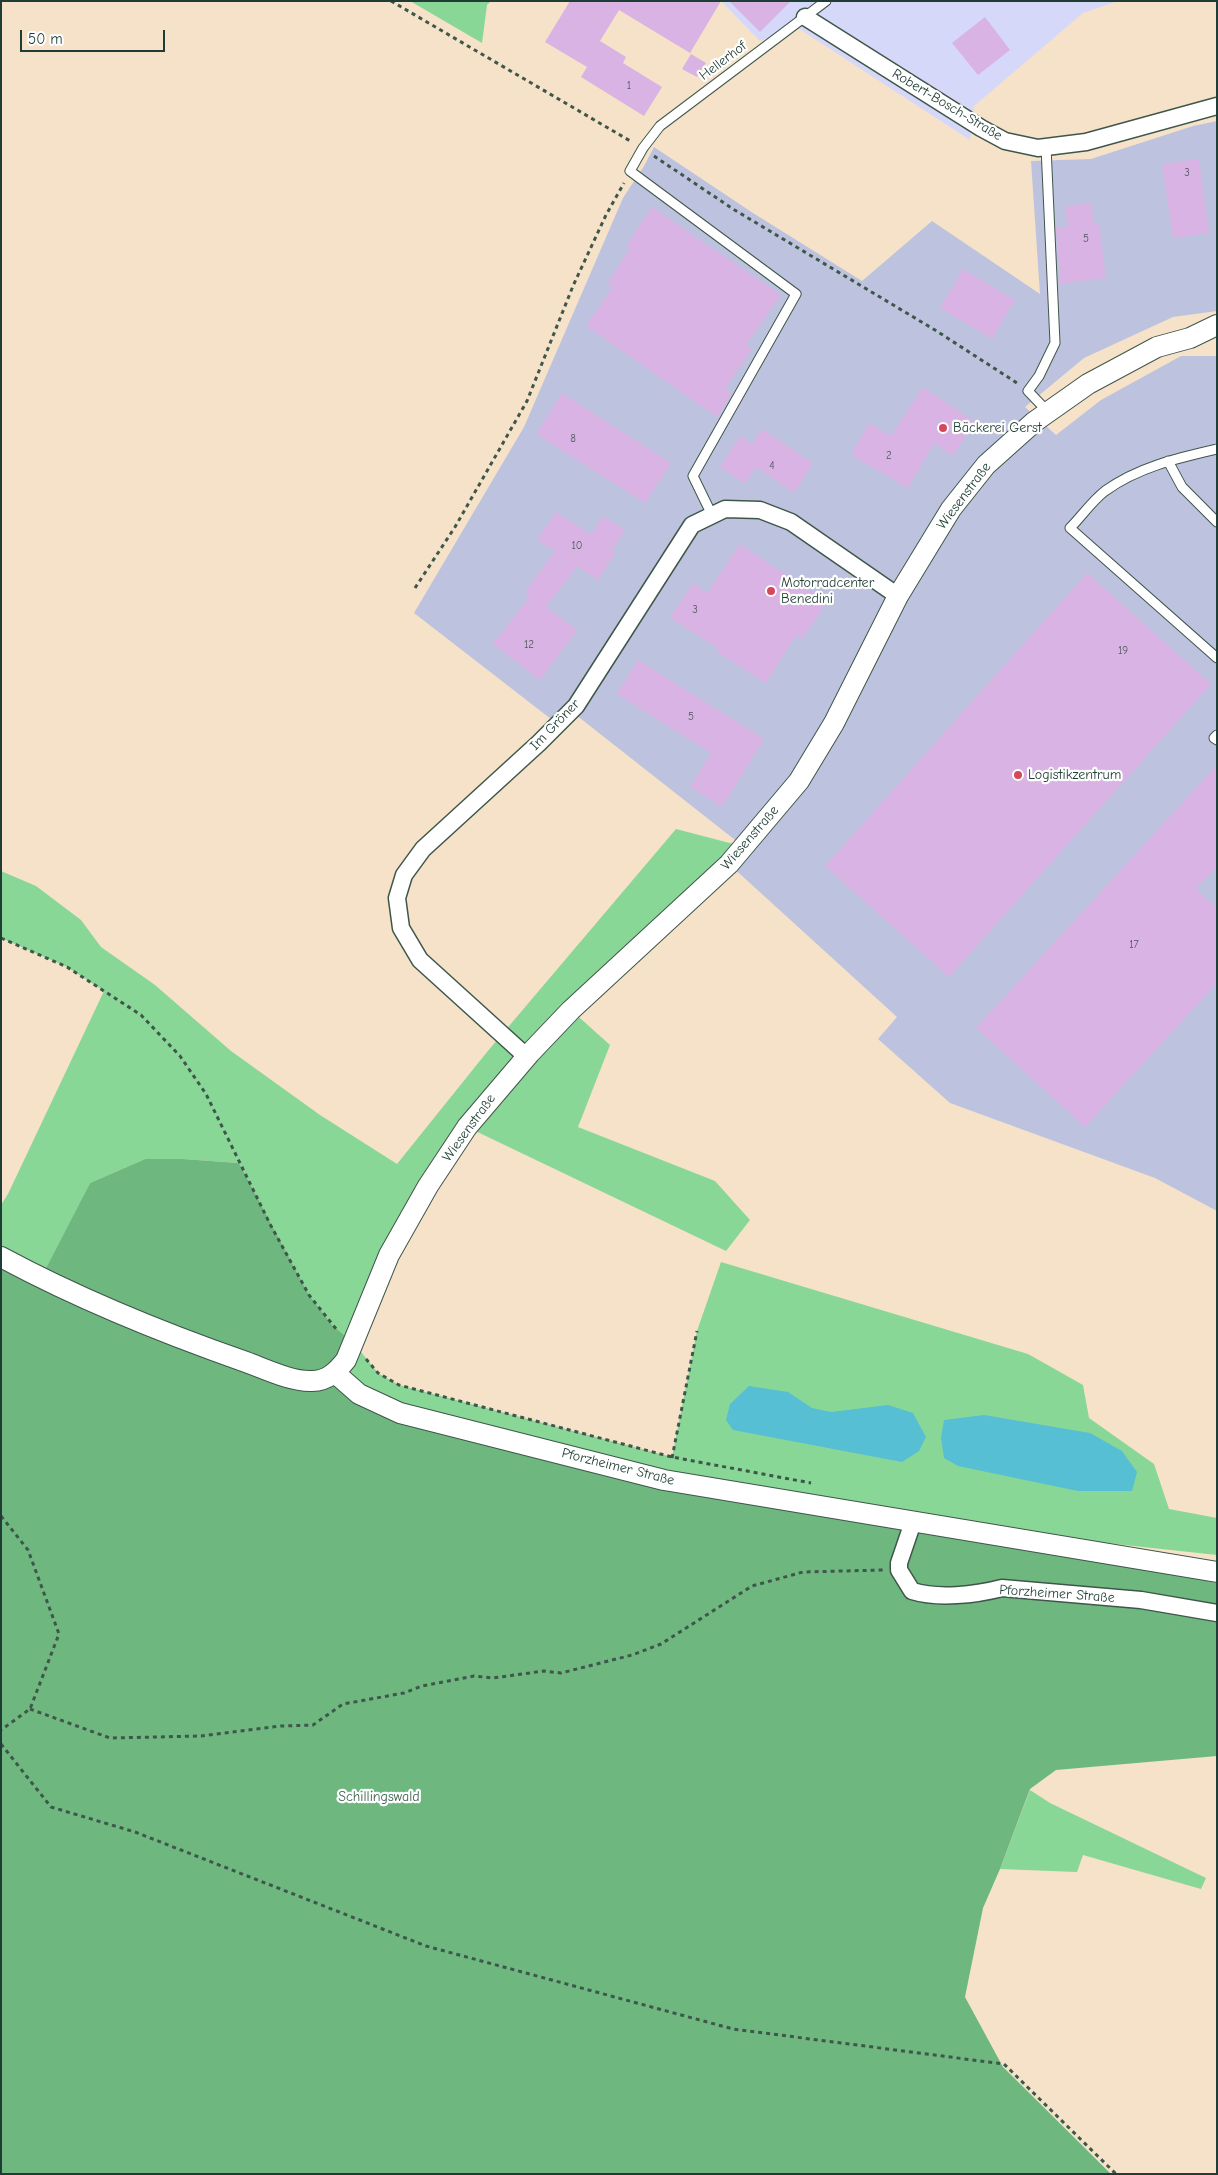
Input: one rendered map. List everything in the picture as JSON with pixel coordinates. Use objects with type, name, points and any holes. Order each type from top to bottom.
[{"type":"street","name":"Robert-Bosch-Straße","points":[[805,17],[981,128],[1005,140],[1038,148],[1086,142],[1217,106]]},
{"type":"street","name":"Wiesenstraße","points":[[335,1373],[346,1360],[389,1255],[428,1186],[467,1127],[526,1057],[571,1010],[729,864],[799,781],[834,722],[898,596],[951,509],[986,465],[1048,412],[1088,384],[1157,347],[1190,338],[1217,326]]},
{"type":"street","name":"Wiesenstraße","points":[[1190,338],[1217,338]]},
{"type":"street","name":"Im Gröner","points":[[526,1057],[420,960],[401,928],[397,898],[404,875],[423,849],[539,743],[576,706],[692,525],[725,509],[760,510],[791,522],[898,596]]},
{"type":"street","points":[[1,1257],[41,1278],[189,1342],[282,1375],[311,1382],[335,1373]]},
{"type":"street","name":"Pforzheimer Straße","points":[[335,1373],[359,1394],[400,1413],[664,1480],[1217,1572]]},
{"type":"street","points":[[899,1570],[899,1563],[913,1522]]},
{"type":"street","name":"Pforzheimer Straße","points":[[899,1570],[912,1591],[928,1596],[982,1593],[1002,1588],[1141,1600],[1217,1613]]},
{"type":"lane","name":"Hellerhof","points":[[630,172],[643,148],[660,126],[826,1]]},
{"type":"lane","points":[[1046,147],[1055,343],[1039,376],[1028,391],[1048,412]]},
{"type":"lane","points":[[630,172],[796,294],[693,476],[712,515]]},
{"type":"lane","points":[[1217,449],[1168,461],[1137,473],[1104,492],[1070,528],[1217,658]]},
{"type":"lane","points":[[1168,461],[1182,486],[1217,522]]},
{"type":"lane","points":[[1217,735],[1214,738],[1217,740]]},
{"type":"path","points":[[390,1],[643,148],[733,209],[935,330],[1028,391]]},
{"type":"path","points":[[415,588],[455,527],[527,401],[581,268],[606,215],[630,172]]},
{"type":"path","points":[[1,938],[67,967],[141,1015],[180,1056],[206,1094],[266,1216],[309,1295],[332,1326],[353,1342],[378,1373],[399,1385],[672,1457],[818,1484]]},
{"type":"path","points":[[664,1480],[672,1457],[697,1331]]},
{"type":"path","points":[[1,1516],[28,1550],[59,1634],[30,1708],[1,1730]]},
{"type":"path","points":[[30,1708],[110,1738],[201,1736],[281,1726],[313,1725],[343,1704],[404,1693],[422,1686],[474,1676],[493,1678],[544,1670],[561,1673],[632,1655],[661,1644],[752,1586],[803,1572],[899,1570]]},
{"type":"path","points":[[1,1744],[51,1807],[135,1832],[426,1946],[733,2029],[1004,2064],[1116,2174]]},
{"type":"shaded area","points":[[721,1],[1118,1],[1083,13],[974,106],[970,140],[798,28],[760,41]]},
{"type":"shaded area","points":[[1217,121],[1217,311],[1173,317],[1084,358],[1025,407],[1056,435],[1101,400],[1181,356],[1217,356],[1217,1211],[1155,1178],[950,1103],[878,1039],[897,1017],[729,864],[744,847],[571,711],[560,726],[414,613],[524,427],[623,198],[654,147],[753,213],[862,281],[932,221],[1040,294],[1031,161],[1091,159],[1193,126]]},
{"type":"green space","points":[[410,1],[491,1],[487,5],[482,43]]},
{"type":"green space","points":[[676,829],[745,847],[571,1010],[610,1045],[578,1127],[715,1181],[750,1220],[726,1251],[467,1127],[353,1342],[332,1325],[309,1295],[239,1163],[183,1159],[145,1159],[90,1183],[41,1279],[1,1257],[1,1205],[8,1194],[104,991],[67,967],[1,938],[1,871],[36,886],[81,920],[101,947],[155,985],[231,1051],[320,1115],[397,1164],[487,1052]]},
{"type":"green space","name":"Schillingswald","points":[[145,1159],[183,1159],[239,1163],[309,1295],[332,1325],[353,1342],[336,1373],[359,1394],[664,1480],[913,1522],[1217,1583],[1217,1756],[1056,1770],[1030,1789],[983,1908],[965,1997],[1003,2067],[1111,2174],[1,2174],[1,1257],[41,1278],[90,1183]]},
{"type":"green space","points":[[721,1262],[1028,1354],[1083,1385],[1089,1418],[1154,1464],[1169,1509],[1217,1518],[1217,1555],[913,1522],[664,1480],[400,1413],[335,1373],[353,1342],[378,1373],[399,1385],[672,1457],[697,1331]]},
{"type":"green space","points":[[1030,1790],[1050,1803],[1206,1878],[1201,1889],[1083,1855],[1077,1872],[1000,1869]]},
{"type":"water","points":[[749,1386],[788,1392],[812,1408],[831,1412],[888,1405],[913,1413],[926,1437],[919,1451],[902,1462],[733,1430],[726,1420],[730,1404]]},
{"type":"water","points":[[984,1415],[1090,1433],[1122,1451],[1137,1472],[1132,1491],[1078,1491],[958,1466],[944,1458],[941,1438],[944,1420]]},
{"type":"building","points":[[570,1],[721,1],[690,53],[619,10],[600,41],[626,57],[623,63],[662,87],[644,116],[581,77],[587,67],[545,42]]},
{"type":"building","points":[[729,1],[791,1],[760,32]]},
{"type":"building","points":[[985,17],[1010,50],[978,75],[952,43]]},
{"type":"building","points":[[691,54],[706,63],[697,77],[682,69]]},
{"type":"building","points":[[1199,159],[1209,233],[1173,238],[1162,164]]},
{"type":"building","points":[[1091,203],[1094,223],[1099,223],[1106,278],[1060,284],[1056,228],[1068,226],[1065,206]]},
{"type":"building","points":[[652,207],[781,295],[746,345],[752,349],[725,389],[732,394],[717,417],[586,326],[613,287],[607,283],[630,249],[626,246]]},
{"type":"building","points":[[963,269],[1015,300],[992,339],[940,308]]},
{"type":"building","points":[[923,387],[975,422],[953,456],[934,443],[908,488],[851,455],[869,423],[891,436]]},
{"type":"building","points":[[562,393],[671,463],[645,503],[536,434]]},
{"type":"building","points":[[762,429],[813,463],[794,493],[756,467],[745,484],[720,467],[740,436],[752,444]]},
{"type":"building","points":[[556,512],[591,535],[603,516],[625,530],[612,550],[616,552],[598,580],[577,566],[546,607],[577,630],[540,680],[493,644],[530,596],[525,592],[555,551],[537,540]]},
{"type":"building","points":[[740,544],[827,602],[802,639],[796,635],[766,683],[717,652],[719,649],[670,618],[693,583],[707,593]]},
{"type":"building","name":"Logistikzentrum","points":[[1087,573],[1211,684],[949,977],[825,866]]},
{"type":"building","points":[[638,660],[764,739],[722,807],[690,787],[711,753],[617,694]]},
{"type":"building","points":[[1217,765],[1217,866],[1196,889],[1217,908],[1217,983],[1085,1127],[976,1028]]},
{"type":"place","name":"Bäckerei Gerst","points":[[943,428]]},
{"type":"place","name":"Motorradcenter Benedini","points":[[771,591]]},
{"type":"place","name":"Logistikzentrum","points":[[1018,775]]}]
